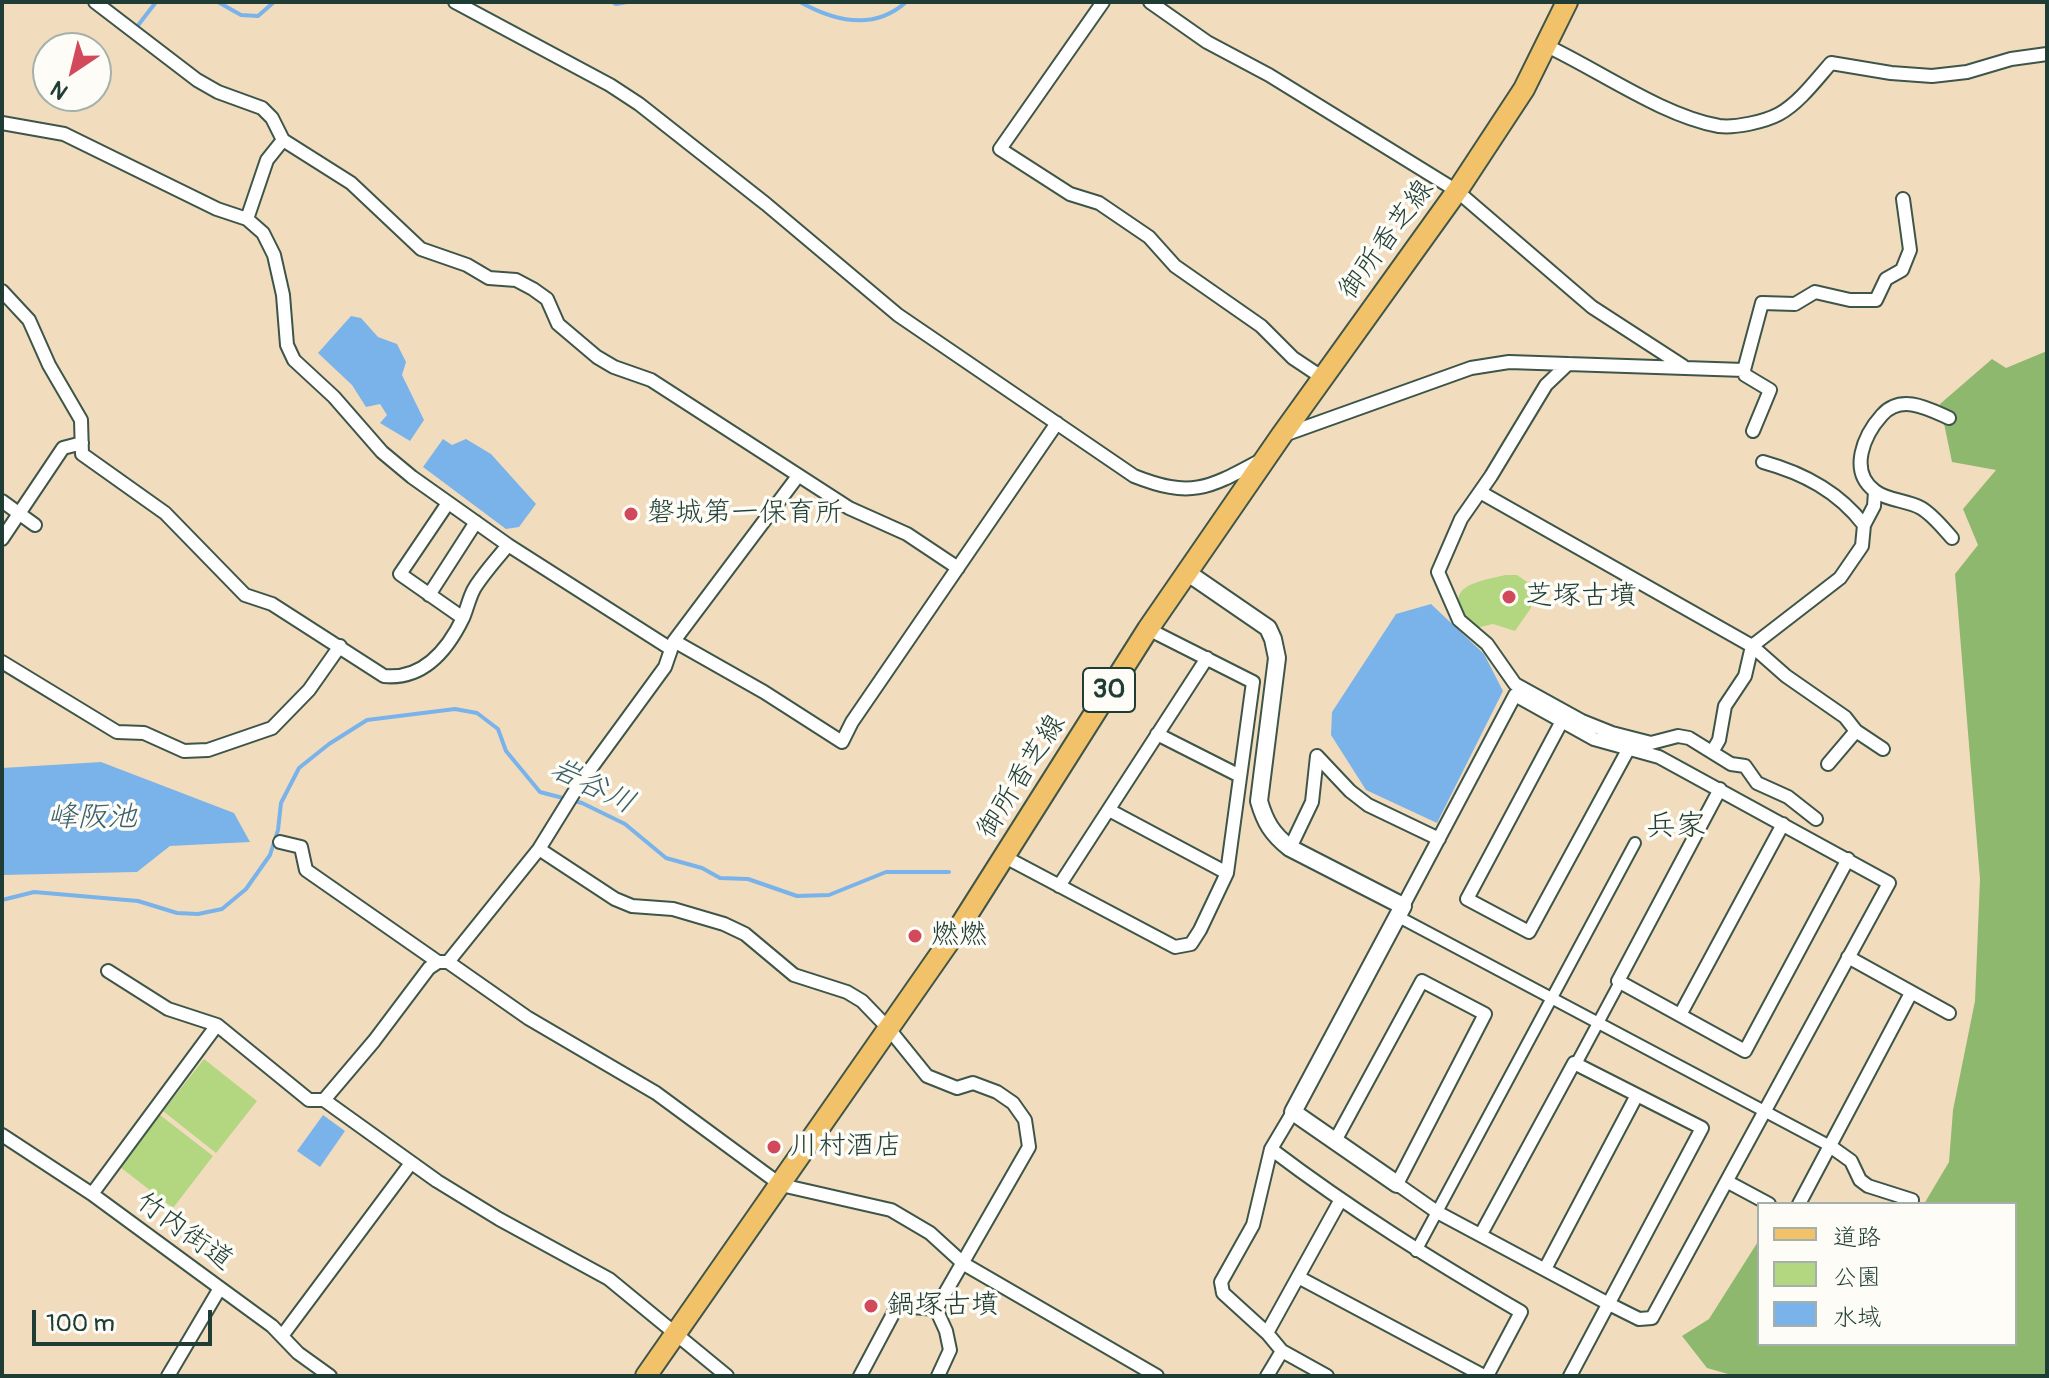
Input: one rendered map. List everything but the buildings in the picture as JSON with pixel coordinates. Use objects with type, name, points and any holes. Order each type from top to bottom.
[{"type":"main road","name":"御所香芝線","points":[[646,1376],[889,1029],[1005,857],[1148,629],[1281,436],[1457,191],[1524,89],[1567,2]]},
{"type":"street","points":[[95,2],[197,80],[218,92],[262,108],[272,118],[283,140],[293,149],[351,183],[421,249],[467,265],[489,278],[516,280],[533,289],[547,299],[558,324],[597,357],[614,367],[651,380],[849,508],[907,534],[958,568]]},
{"type":"street","points":[[455,2],[610,85],[639,104],[766,204],[898,315],[1134,476],[1163,488],[1186,490],[1215,485],[1267,457]]},
{"type":"street","points":[[1103,2],[1000,149],[1070,194],[1099,203],[1149,237],[1175,266],[1261,326],[1293,358],[1323,378]]},
{"type":"street","points":[[1150,2],[1207,42],[1269,75],[1457,191],[1592,307],[1683,366]]},
{"type":"street","points":[[1547,46],[1635,94],[1720,126],[1775,116],[1787,109],[1831,63],[1932,76],[1967,72],[2011,59],[2047,54]]},
{"type":"street","points":[[2,123],[64,134],[217,209],[247,219],[263,233],[274,255],[283,295],[287,345],[294,360],[334,397],[382,452],[508,545],[672,645],[764,692],[842,742],[852,722],[1057,423]]},
{"type":"street","points":[[247,219],[267,160],[283,140]]},
{"type":"street","points":[[1753,431],[1770,390],[1745,375],[1744,370],[1762,303],[1795,304],[1815,292],[1850,300],[1876,300],[1886,279],[1902,270],[1910,250],[1903,199]]},
{"type":"street","points":[[2,291],[29,320],[49,365],[81,420],[82,454],[165,513],[245,595],[272,604],[384,676],[400,678],[414,674],[432,662],[463,618],[475,589],[508,545]]},
{"type":"street","points":[[1281,436],[1471,368],[1509,362],[1744,370]]},
{"type":"street","points":[[1568,364],[1546,385],[1461,519],[1438,572],[1459,620],[1487,644],[1515,684],[1582,721],[1612,733],[1651,743],[1678,736],[1689,738],[1731,764],[1745,766],[1757,783],[1788,797],[1816,819]]},
{"type":"street","points":[[1712,752],[1719,740],[1725,706],[1745,676],[1752,646],[1840,578],[1862,546],[1864,525],[1874,506],[1875,492],[1861,469],[1863,442],[1871,428],[1889,407],[1907,403],[1949,418]]},
{"type":"street","points":[[2,539],[63,448],[82,443]]},
{"type":"street","points":[[1763,462],[1805,476],[1827,489],[1864,525]]},
{"type":"street","points":[[324,1100],[374,1041],[429,968],[443,962],[539,849],[578,786],[665,667],[672,645],[798,476]]},
{"type":"street","points":[[1480,492],[1752,646],[1786,676],[1845,717],[1856,731],[1883,749]]},
{"type":"street","points":[[1875,492],[1923,509],[1952,538]]},
{"type":"street","points":[[2,501],[35,525]]},
{"type":"street","points":[[448,503],[400,574],[463,618]]},
{"type":"street","points":[[429,595],[476,522]]},
{"type":"street","points":[[1188,573],[1268,628],[1273,639],[1277,658],[1259,801],[1265,822],[1274,835],[1290,848],[1551,998],[1830,1146],[1851,1161],[1860,1180],[1868,1186],[1912,1200]]},
{"type":"street","points":[[1005,857],[1175,947],[1191,944],[1200,930],[1227,873],[1253,682],[1148,629]]},
{"type":"street","points":[[2,662],[117,732],[144,733],[184,751],[208,750],[272,728],[309,690],[340,646]]},
{"type":"street","points":[[1059,886],[1207,658]]},
{"type":"street","points":[[1293,1112],[1437,1212],[1639,1319],[1652,1318],[1889,883],[1659,757],[1594,739],[1515,695],[1271,1149],[1253,1225],[1221,1282],[1223,1293],[1282,1351],[1327,1376]]},
{"type":"street","points":[[1562,721],[1467,899],[1529,932],[1629,748]]},
{"type":"street","points":[[1828,764],[1856,731]]},
{"type":"street","points":[[1157,734],[1240,776]]},
{"type":"street","points":[[1290,848],[1312,802],[1317,756],[1368,805],[1439,839]]},
{"type":"street","points":[[1481,1234],[1576,1064],[1720,789]]},
{"type":"street","points":[[1109,810],[1227,873]]},
{"type":"street","points":[[1680,1015],[1783,824]]},
{"type":"street","points":[[280,842],[301,847],[306,870],[528,1018],[656,1093],[781,1185],[891,1210],[930,1233],[964,1264],[1157,1376]]},
{"type":"street","points":[[1416,1251],[1635,843]]},
{"type":"street","points":[[539,849],[615,899],[632,906],[673,909],[724,924],[745,934],[794,975],[847,992],[862,1001],[927,1076],[957,1088],[973,1083],[997,1092],[1013,1103],[1025,1120],[1029,1147],[936,1309]]},
{"type":"street","points":[[1620,982],[1745,1051],[1848,859]]},
{"type":"street","points":[[1848,957],[1949,1013]]},
{"type":"street","points":[[108,971],[168,1009],[217,1025],[309,1100],[324,1100],[411,1163],[499,1219],[609,1279],[727,1376]]},
{"type":"street","points":[[1335,1141],[1422,981],[1485,1014],[1397,1184]]},
{"type":"street","points":[[1800,1202],[1911,993]]},
{"type":"street","points":[[92,1194],[217,1025]]},
{"type":"street","points":[[1570,1376],[1702,1128],[1576,1064]]},
{"type":"street","points":[[1545,1269],[1637,1095]]},
{"type":"street","name":"竹内街道","points":[[2,1135],[92,1194],[220,1288],[330,1376]]},
{"type":"street","points":[[1271,1149],[1340,1201],[1416,1251],[1521,1312],[1486,1376],[1298,1277]]},
{"type":"street","points":[[282,1336],[411,1163]]},
{"type":"street","points":[[1728,1182],[1765,1202]]},
{"type":"street","points":[[1267,1333],[1340,1201]]},
{"type":"street","points":[[168,1376],[220,1288]]},
{"type":"street","points":[[860,1376],[900,1306],[936,1309]]},
{"type":"street","points":[[936,1309],[950,1350],[938,1376]]},
{"type":"street","points":[[1267,1376],[1282,1351]]},
{"type":"green space","points":[[2047,351],[2047,1376],[1735,1376],[1707,1368],[1682,1336],[1709,1319],[1757,1243],[1757,1346],[2017,1346],[2017,1202],[1925,1202],[1949,1162],[1953,1110],[1975,1001],[1980,879],[1955,574],[1978,545],[1963,509],[1996,470],[1952,462],[1940,404],[1992,359],[2006,368]]},
{"type":"green space","points":[[1517,575],[1530,584],[1531,608],[1515,631],[1493,624],[1476,628],[1461,611],[1460,593],[1472,584]]},
{"type":"green space","points":[[204,1059],[257,1101],[216,1153],[163,1111]]},
{"type":"green space","points":[[160,1115],[213,1156],[173,1208],[120,1167]]},
{"type":"water","points":[[351,316],[361,318],[378,337],[397,344],[406,362],[402,375],[424,420],[410,441],[380,423],[387,415],[380,404],[366,407],[352,385],[318,353]]},
{"type":"water","points":[[443,439],[452,445],[466,439],[491,454],[536,504],[519,527],[506,529],[423,467]]},
{"type":"water","points":[[1431,604],[1484,654],[1503,691],[1437,823],[1366,790],[1331,735],[1332,712],[1396,614]]},
{"type":"water","name":"峰阪池","points":[[101,762],[234,813],[250,842],[170,846],[137,872],[2,875],[2,768]]},
{"type":"water","points":[[323,1115],[345,1131],[320,1167],[297,1151]]},
{"type":"waterway","points":[[136,28],[156,2]]},
{"type":"waterway","points":[[218,2],[241,15],[258,16],[274,2]]},
{"type":"waterway","points":[[612,2],[627,2]]},
{"type":"waterway","points":[[800,2],[826,14],[854,20],[881,17],[906,2]]},
{"type":"waterway","name":"岩谷川","points":[[2,900],[34,892],[138,901],[177,913],[198,914],[222,909],[246,889],[270,855],[278,830],[281,803],[299,768],[367,720],[455,709],[477,713],[498,729],[506,751],[540,792],[582,803],[625,824],[666,858],[702,868],[720,878],[748,879],[797,896],[829,895],[886,872],[949,872]]},
{"type":"place","name":"磐城第一保育所","points":[[631,514]]},
{"type":"place","name":"芝塚古墳","points":[[1509,597]]},
{"type":"place","name":"燃燃","points":[[915,936]]},
{"type":"place","name":"川村酒店","points":[[774,1147]]},
{"type":"place","name":"鍋塚古墳","points":[[871,1306]]},
{"type":"district","name":"兵家","points":[[1676,827]]}]
